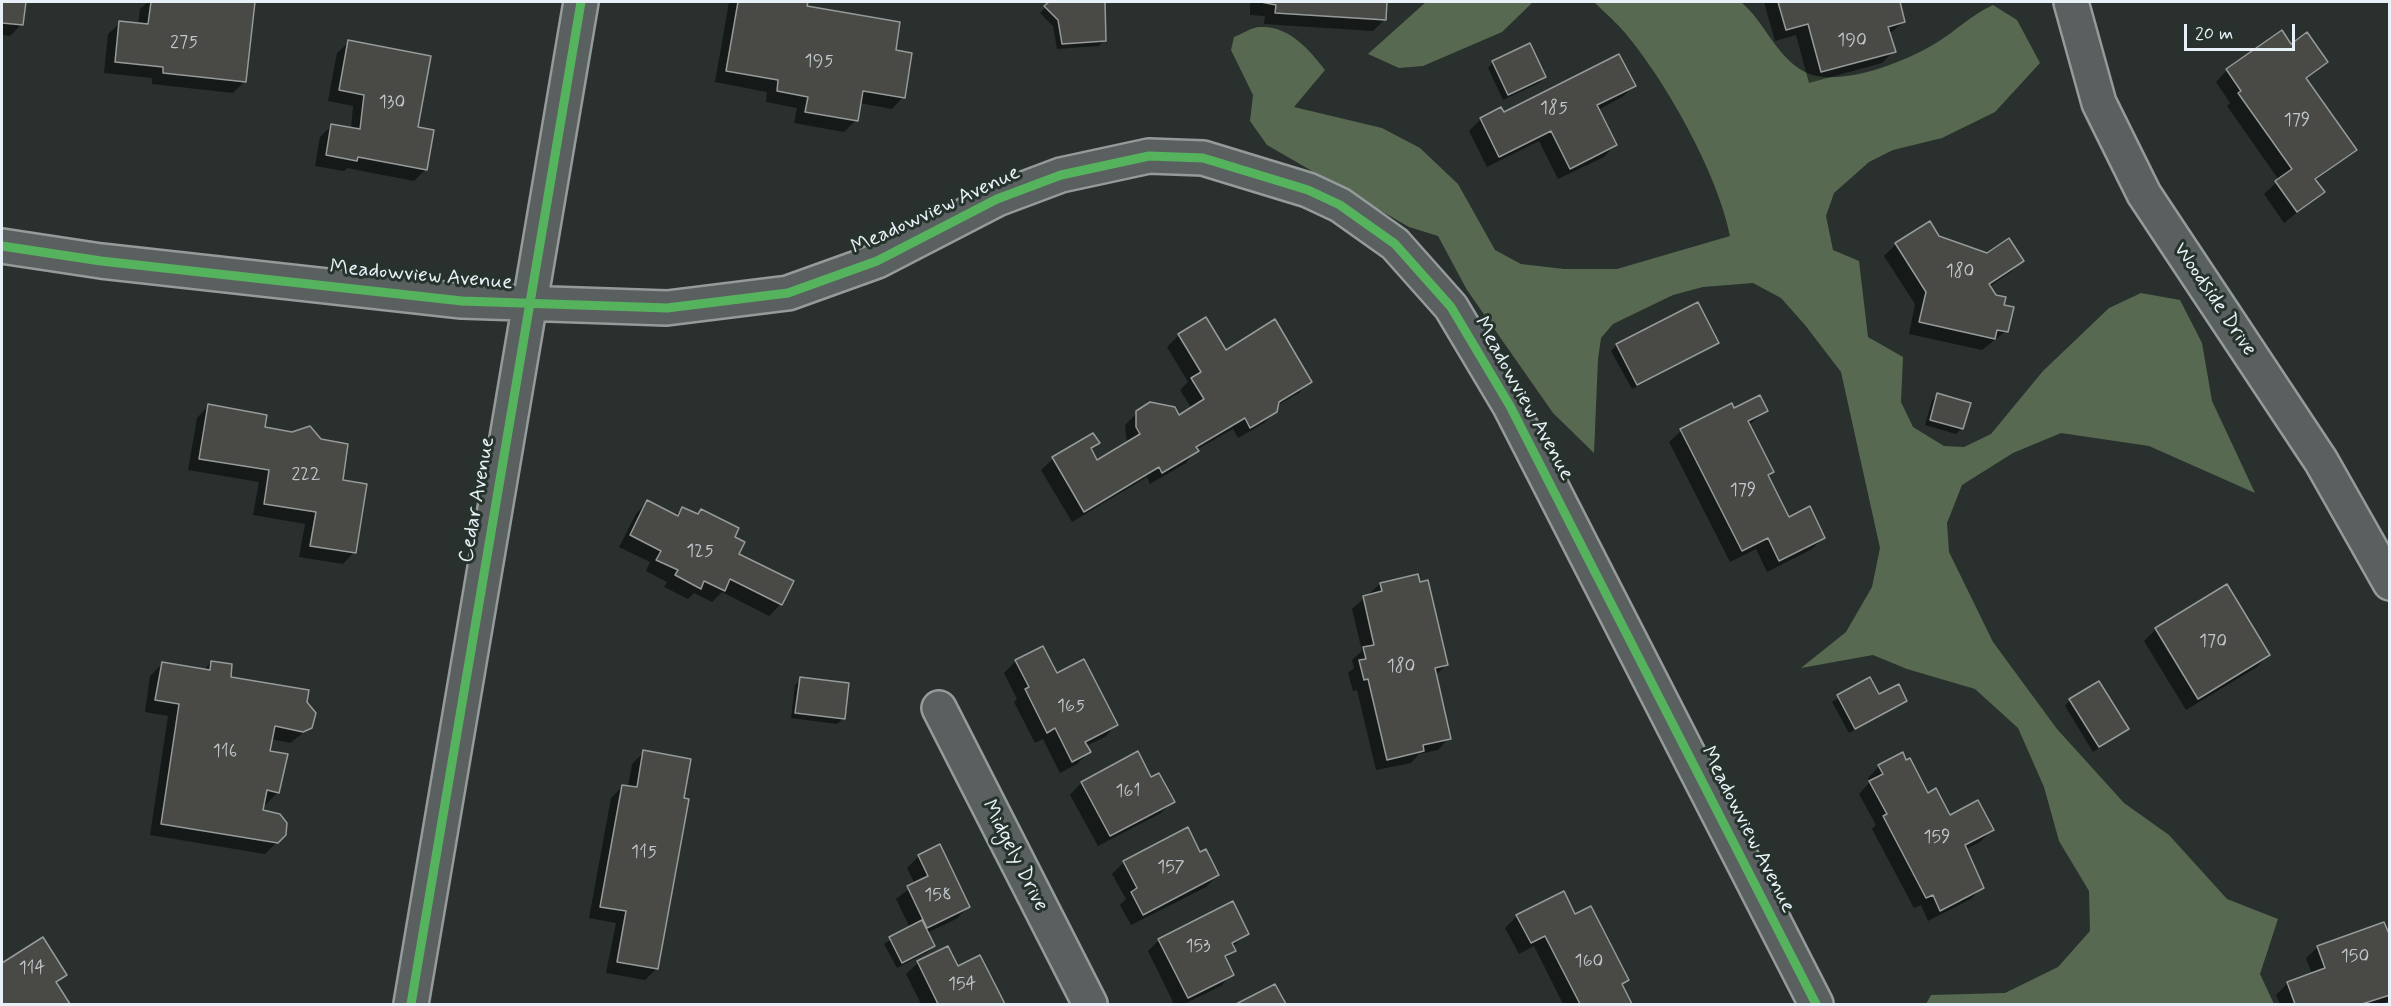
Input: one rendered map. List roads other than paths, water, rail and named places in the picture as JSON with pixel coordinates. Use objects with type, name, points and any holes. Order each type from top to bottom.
[{"type":"street","name":"Cedar Avenue","points":[[411,1005],[581,2]]},
{"type":"street","name":"Woodside Drive","points":[[2071,2],[2099,103],[2144,194],[2321,461],[2390,583]]},
{"type":"street","name":"Meadowview Avenue","points":[[2,246],[102,261],[462,301],[667,309],[788,293],[877,261],[997,200],[1061,175],[1149,156],[1203,158],[1308,190],[1340,205],[1395,244],[1451,307],[1510,406],[1816,1005]]},
{"type":"street","name":"Midgely Drive","points":[[939,708],[1090,1005]]}]
